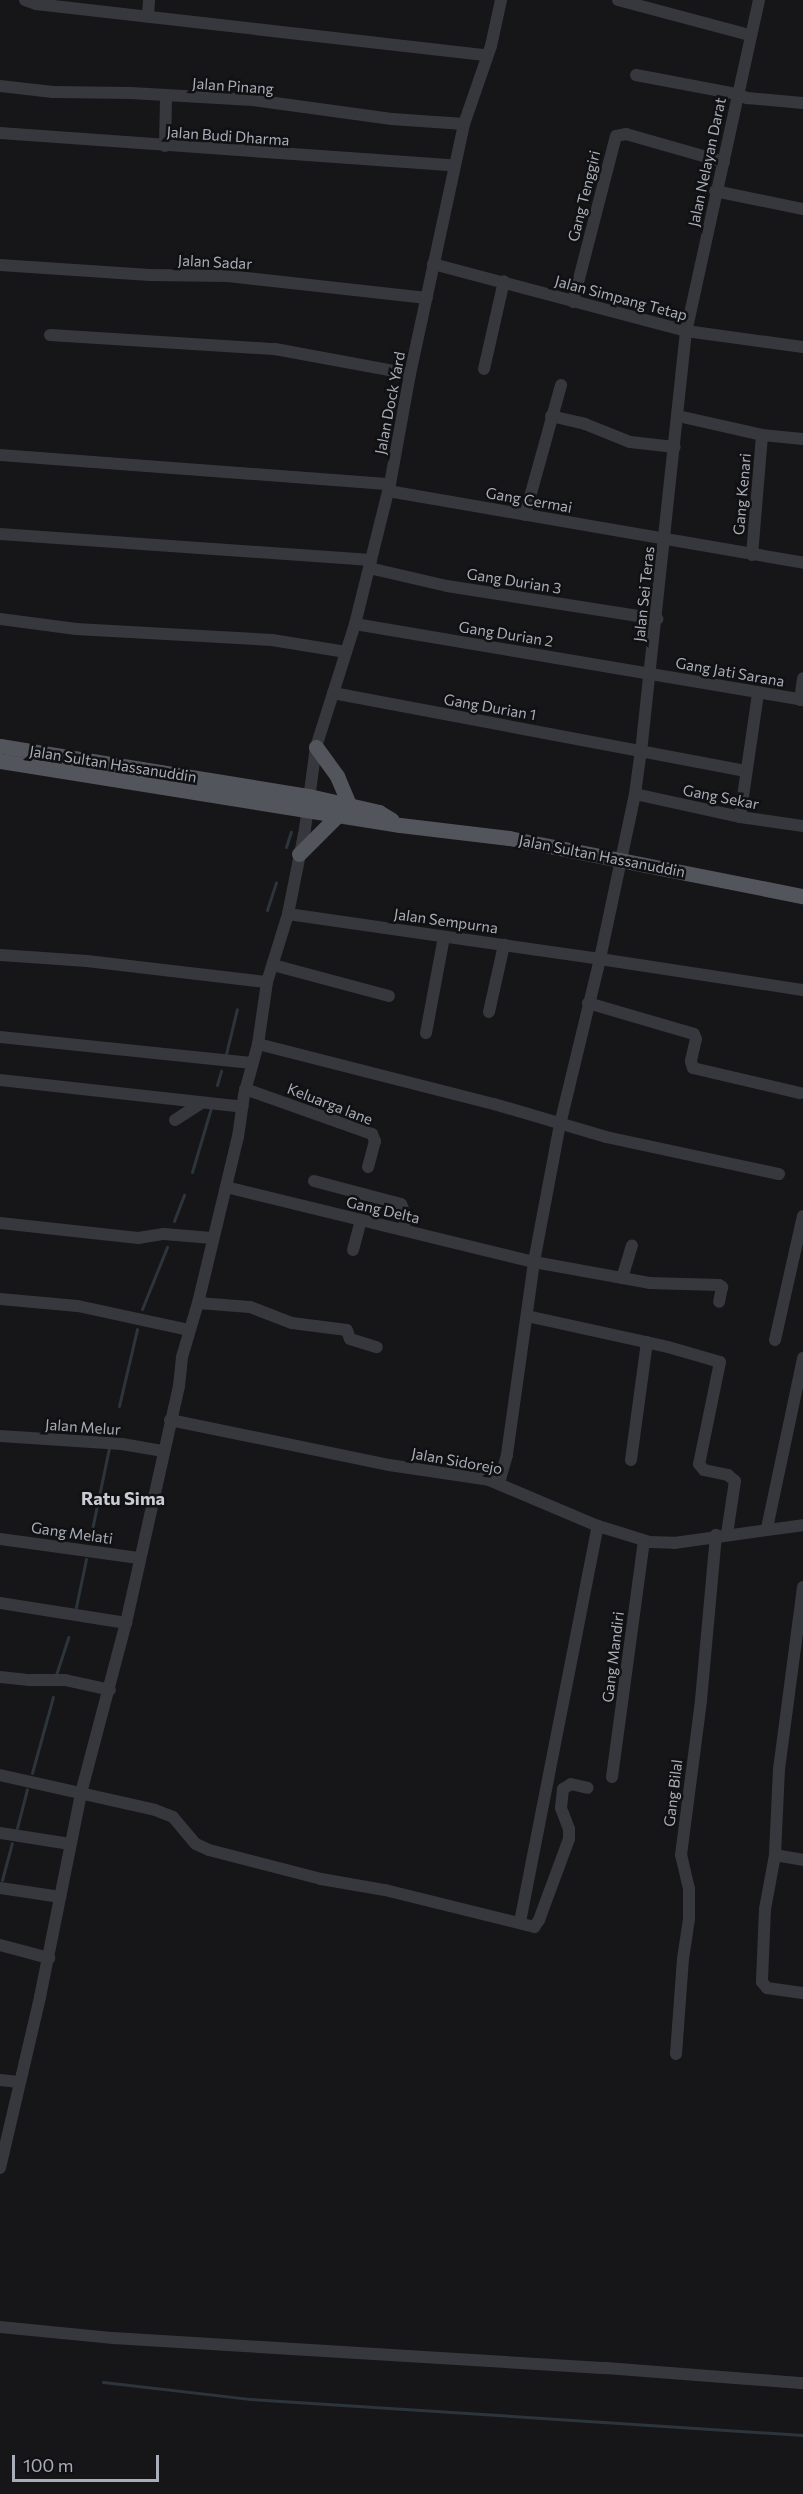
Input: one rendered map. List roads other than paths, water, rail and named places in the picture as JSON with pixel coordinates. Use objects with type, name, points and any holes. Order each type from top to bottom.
[{"type":"main road","name":"Jalan Sultan Hassanuddin","points":[[0,746],[308,804]]},
{"type":"main road","points":[[299,854],[344,809],[337,776],[315,747]]},
{"type":"main road","name":"Jalan Sultan Hassanuddin","points":[[0,761],[379,812],[400,825],[509,838],[803,896]]},
{"type":"street","points":[[26,0],[36,4],[487,55]]},
{"type":"street","points":[[148,15],[149,0]]},
{"type":"street","name":"Jalan Dock Yard","points":[[0,2168],[49,1958],[81,1793],[126,1623],[189,1329],[198,1303],[243,1107],[245,1089],[258,1044],[267,982],[288,914],[308,804],[315,747],[355,624],[370,564],[404,374],[427,298],[464,124],[479,84],[501,0]]},
{"type":"street","points":[[618,0],[750,35]]},
{"type":"street","name":"Jalan Nelayan Darat","points":[[686,331],[715,191],[724,162],[759,0]]},
{"type":"street","points":[[636,75],[737,94],[747,98],[803,103]]},
{"type":"street","name":"Jalan Pinang","points":[[0,86],[166,97],[253,100],[392,119],[464,124]]},
{"type":"street","points":[[165,146],[166,97]]},
{"type":"street","name":"Jalan Budi Dharma","points":[[0,133],[455,166]]},
{"type":"street","name":"Gang Tenggiri","points":[[573,302],[616,136],[626,134],[724,162]]},
{"type":"street","points":[[715,191],[803,209]]},
{"type":"street","name":"Jalan Simpang Tetap","points":[[433,264],[686,331],[803,346]]},
{"type":"street","name":"Jalan Sadar","points":[[0,265],[150,275],[228,276],[427,298]]},
{"type":"street","points":[[484,369],[504,281]]},
{"type":"street","name":"Jalan Sei Teras","points":[[499,1483],[507,1455],[534,1262],[560,1124],[600,959],[635,794],[651,674],[686,331]]},
{"type":"street","points":[[50,335],[275,349],[404,374]]},
{"type":"street","points":[[525,514],[550,416],[561,385]]},
{"type":"street","points":[[550,416],[585,424],[630,442],[675,447]]},
{"type":"street","points":[[678,416],[762,435],[803,439]]},
{"type":"street","name":"Gang Kenari","points":[[752,555],[762,435]]},
{"type":"street","name":"Gang Cermai","points":[[0,455],[356,481],[525,514],[803,563]]},
{"type":"street","name":"Gang Durian 3","points":[[0,534],[370,564],[447,586],[657,619]]},
{"type":"street","points":[[0,619],[76,629],[272,640],[346,652]]},
{"type":"street","name":"Gang Durian 2","points":[[355,624],[651,674]]},
{"type":"street","name":"Gang Jati Sarana","points":[[651,674],[802,700]]},
{"type":"street","points":[[802,700],[803,678]]},
{"type":"street","name":"Gang Durian 1","points":[[333,693],[746,771]]},
{"type":"street","points":[[740,817],[758,693]]},
{"type":"street","name":"Gang Sekar","points":[[635,794],[740,817],[803,826]]},
{"type":"street","name":"Jalan Sempurna","points":[[288,914],[803,990]]},
{"type":"street","points":[[426,1034],[444,937]]},
{"type":"street","points":[[489,1012],[504,945]]},
{"type":"street","points":[[0,955],[87,961],[267,982]]},
{"type":"street","points":[[273,965],[389,996]]},
{"type":"street","points":[[588,1003],[694,1034],[696,1039],[691,1061],[693,1068],[800,1093]]},
{"type":"street","points":[[0,1037],[252,1062]]},
{"type":"street","points":[[258,1044],[606,1137],[779,1174]]},
{"type":"street","points":[[0,1080],[243,1107]]},
{"type":"street","name":"Keluarga lane","points":[[245,1089],[372,1134],[375,1141],[368,1167]]},
{"type":"street","points":[[175,1120],[201,1102]]},
{"type":"street","points":[[314,1182],[401,1204],[405,1213],[404,1230]]},
{"type":"street","name":"Gang Delta","points":[[225,1187],[534,1262],[649,1283],[718,1285],[722,1287],[719,1302]]},
{"type":"street","points":[[775,1340],[803,1216]]},
{"type":"street","points":[[353,1250],[361,1220]]},
{"type":"street","points":[[0,1223],[138,1238],[164,1234],[212,1238]]},
{"type":"street","points":[[622,1278],[632,1245]]},
{"type":"street","points":[[0,1299],[88,1308],[189,1329]]},
{"type":"street","points":[[198,1303],[250,1307],[292,1323],[347,1330],[350,1339],[377,1347]]},
{"type":"street","points":[[527,1316],[647,1342],[631,1460]]},
{"type":"street","name":"Gang Bilal","points":[[647,1342],[720,1362],[699,1464],[704,1470],[728,1475],[735,1481],[722,1534],[681,1854],[687,1874],[689,1919],[682,1959],[676,2054]]},
{"type":"street","points":[[767,1528],[803,1358]]},
{"type":"street","name":"Jalan Sidorejo","points":[[170,1420],[389,1465],[499,1483],[598,1527],[644,1541],[674,1543],[722,1534],[803,1525]]},
{"type":"street","name":"Jalan Melur","points":[[0,1436],[122,1444],[163,1451]]},
{"type":"street","points":[[520,1922],[598,1527]]},
{"type":"street","name":"Gang Melati","points":[[0,1539],[140,1558]]},
{"type":"street","name":"Gang Mandiri","points":[[612,1777],[644,1541]]},
{"type":"street","points":[[803,1587],[779,1769],[774,1855],[765,1909],[762,1982],[767,1988],[803,1993]]},
{"type":"street","points":[[0,1603],[126,1623]]},
{"type":"street","points":[[0,1677],[40,1681],[65,1680],[110,1690]]},
{"type":"street","points":[[0,1775],[155,1810],[173,1817],[196,1844],[209,1850],[321,1879],[385,1890],[531,1926],[537,1924],[569,1839],[569,1829],[561,1808],[562,1789],[571,1784],[588,1788]]},
{"type":"street","points":[[0,1833],[70,1844]]},
{"type":"street","points":[[774,1855],[803,1860]]},
{"type":"street","points":[[0,1888],[60,1897]]},
{"type":"street","points":[[0,1945],[49,1958]]},
{"type":"street","points":[[0,2080],[19,2082]]},
{"type":"street","points":[[0,2327],[113,2338],[606,2368],[803,2384]]},
{"type":"waterway","points":[[286,847],[291,832]]},
{"type":"waterway","points":[[267,910],[276,882]]},
{"type":"waterway","points":[[226,1054],[237,1009]]},
{"type":"waterway","points":[[217,1085],[221,1071]]},
{"type":"waterway","points":[[192,1172],[211,1108]]},
{"type":"waterway","points":[[174,1221],[184,1195]]},
{"type":"waterway","points":[[142,1309],[167,1247]]},
{"type":"waterway","points":[[119,1406],[137,1329]]},
{"type":"waterway","points":[[90,1539],[109,1448]]},
{"type":"waterway","points":[[76,1607],[86,1559]]},
{"type":"waterway","points":[[56,1675],[68,1637]]},
{"type":"waterway","points":[[32,1773],[53,1697]]},
{"type":"waterway","points":[[17,1828],[27,1789]]},
{"type":"waterway","points":[[2,1880],[12,1843]]},
{"type":"waterway","points":[[103,2382],[251,2399],[803,2435]]},
{"type":"district","name":"Ratu Sima","points":[[123,1498]]}]
